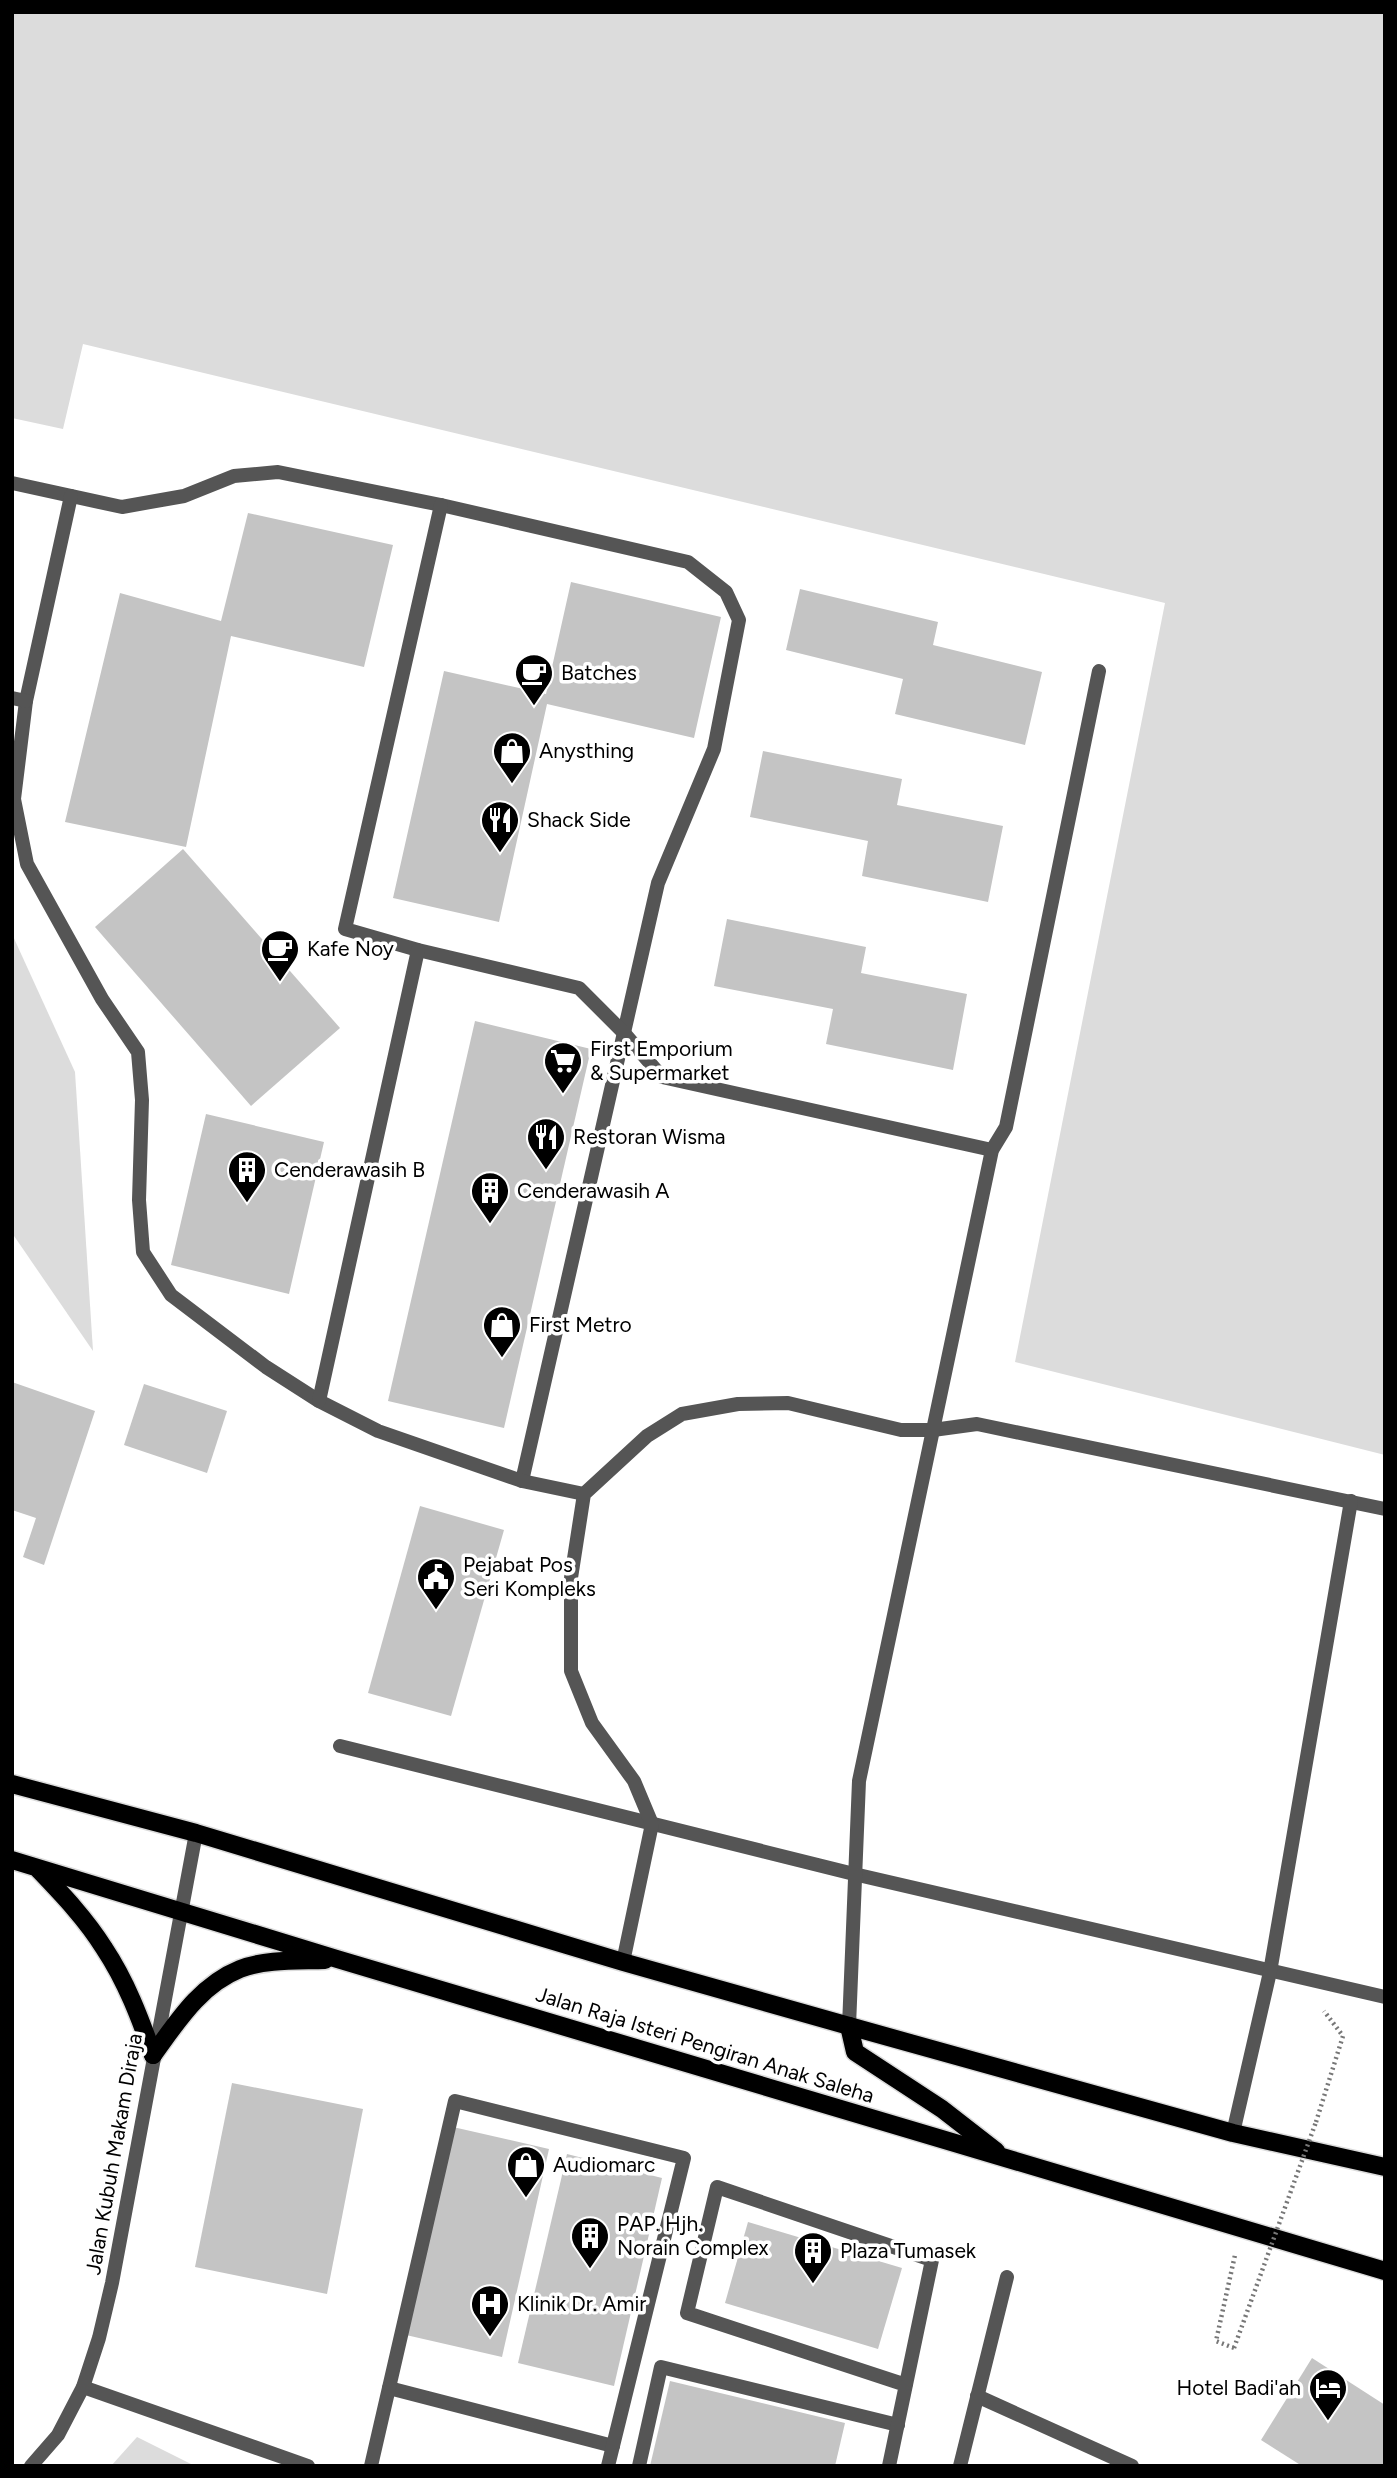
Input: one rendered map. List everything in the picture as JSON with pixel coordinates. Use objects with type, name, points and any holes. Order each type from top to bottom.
[{"type":"main road","points":[[12,1784],[195,1833],[623,1962],[849,2026],[1233,2133],[1385,2167]]},
{"type":"main road","name":"Jalan Raja Isteri Pengiran Anak Saleha","points":[[12,1860],[1385,2271]]},
{"type":"main road","points":[[36,1867],[69,1901],[105,1948],[136,2006],[153,2055]]},
{"type":"main road","points":[[153,2055],[188,2008],[207,1989],[240,1969],[275,1962],[337,1959]]},
{"type":"main road","points":[[849,2026],[855,2052],[942,2109],[1004,2158]]},
{"type":"street","points":[[12,483],[122,507],[184,496],[234,477],[278,472],[441,505],[688,562],[726,592],[739,620],[714,749],[658,883],[522,1481]]},
{"type":"street","points":[[71,496],[19,699],[14,799],[27,864],[102,999],[138,1052],[142,1100],[139,1200],[143,1252],[171,1296],[266,1367],[319,1401],[378,1431],[522,1481],[584,1494]]},
{"type":"street","points":[[441,505],[345,929],[418,950],[579,988],[625,1034],[662,1077],[992,1150]]},
{"type":"street","points":[[849,2026],[859,1781],[992,1150],[1006,1126],[1099,671]]},
{"type":"street","points":[[319,1401],[418,950]]},
{"type":"street","points":[[623,1962],[652,1824],[634,1781],[592,1723],[571,1671],[571,1578],[584,1494],[647,1436],[682,1414],[738,1404],[788,1403],[901,1430],[933,1430],[977,1424],[1385,1509]]},
{"type":"street","points":[[1233,2133],[1270,1972],[1352,1501]]},
{"type":"street","points":[[340,1746],[854,1874],[1385,1997]]},
{"type":"street","name":"Jalan Kubuh Makam Diraja","points":[[31,2466],[58,2435],[83,2387],[99,2338],[112,2283],[195,1833]]},
{"type":"street","points":[[371,2466],[456,2101],[684,2158],[608,2466]]},
{"type":"street","points":[[889,2466],[898,2424],[932,2260],[718,2187],[687,2313],[906,2385]]},
{"type":"street","points":[[960,2466],[1007,2277]]},
{"type":"street","points":[[639,2466],[661,2367],[898,2424]]},
{"type":"street","points":[[83,2387],[308,2466]]},
{"type":"street","points":[[389,2388],[613,2446]]},
{"type":"street","points":[[977,2396],[1132,2466]]},
{"type":"path","points":[[1241,2228],[1216,2341],[1234,2348],[1316,2122],[1343,2036],[1325,2012],[1316,2005]]},
{"type":"shaded area","points":[[12,12],[1385,12],[1385,1455],[1015,1362],[1165,603],[83,344],[63,429],[12,418]]},
{"type":"shaded area","points":[[12,934],[75,1072],[93,1351],[12,1233]]},
{"type":"shaded area","points":[[137,2437],[195,2466],[111,2466]]},
{"type":"building","points":[[248,513],[393,545],[364,667],[231,636],[186,847],[65,822],[120,593],[221,621]]},
{"type":"building","points":[[571,582],[721,617],[694,738],[547,704],[499,922],[393,898],[444,671],[546,694]]},
{"type":"building","points":[[800,589],[938,622],[933,645],[1042,672],[1025,745],[895,714],[903,679],[786,650]]},
{"type":"building","points":[[763,751],[902,779],[897,805],[1003,826],[988,902],[862,876],[868,841],[750,817]]},
{"type":"building","points":[[183,849],[340,1028],[251,1106],[95,927]]},
{"type":"building","points":[[727,919],[866,947],[861,973],[967,994],[953,1070],[826,1044],[833,1009],[714,986]]},
{"type":"building","name":"Cenderawasih A","points":[[475,1021],[591,1049],[504,1428],[388,1401]]},
{"type":"building","name":"Cenderawasih B","points":[[206,1114],[324,1142],[289,1294],[171,1265]]},
{"type":"building","points":[[12,1382],[95,1411],[44,1565],[23,1557],[36,1518],[12,1510]]},
{"type":"building","points":[[144,1384],[227,1411],[207,1473],[124,1445]]},
{"type":"building","name":"Pejabat Pos Seri Kompleks","points":[[420,1506],[504,1530],[451,1716],[368,1693]]},
{"type":"building","points":[[232,2083],[363,2109],[327,2294],[195,2267]]},
{"type":"building","points":[[453,2127],[549,2149],[502,2357],[406,2335]]},
{"type":"building","name":"PAP. Hjh. Norain Complex","points":[[567,2154],[662,2178],[614,2386],[518,2363]]},
{"type":"building","name":"Plaza Tumasek","points":[[748,2222],[902,2268],[878,2349],[725,2303]]},
{"type":"building","name":"Hotel Badi'ah","points":[[1312,2358],[1385,2405],[1385,2466],[1302,2466],[1261,2440]]},
{"type":"building","points":[[670,2381],[845,2423],[835,2466],[650,2466]]},
{"type":"place","name":"Batches","points":[[534,707]]},
{"type":"place","name":"Anysthing","points":[[512,785]]},
{"type":"place","name":"Shack Side","points":[[500,854]]},
{"type":"place","name":"Kafe Noy","points":[[280,983]]},
{"type":"place","name":"First Emporium & Supermarket","points":[[563,1095]]},
{"type":"place","name":"Restoran Wisma","points":[[546,1171]]},
{"type":"place","name":"Cenderawasih B","points":[[247,1204]]},
{"type":"place","name":"Cenderawasih A","points":[[490,1225]]},
{"type":"place","name":"First Metro","points":[[502,1359]]},
{"type":"place","name":"Pejabat Pos Seri Kompleks","points":[[436,1611]]},
{"type":"place","name":"Audiomarc","points":[[526,2199]]},
{"type":"place","name":"PAP. Hjh. Norain Complex","points":[[590,2270]]},
{"type":"place","name":"Plaza Tumasek","points":[[813,2285]]},
{"type":"place","name":"Klinik Dr. Amir","points":[[490,2338]]},
{"type":"place","name":"Hotel Badi'ah","points":[[1328,2422]]}]
